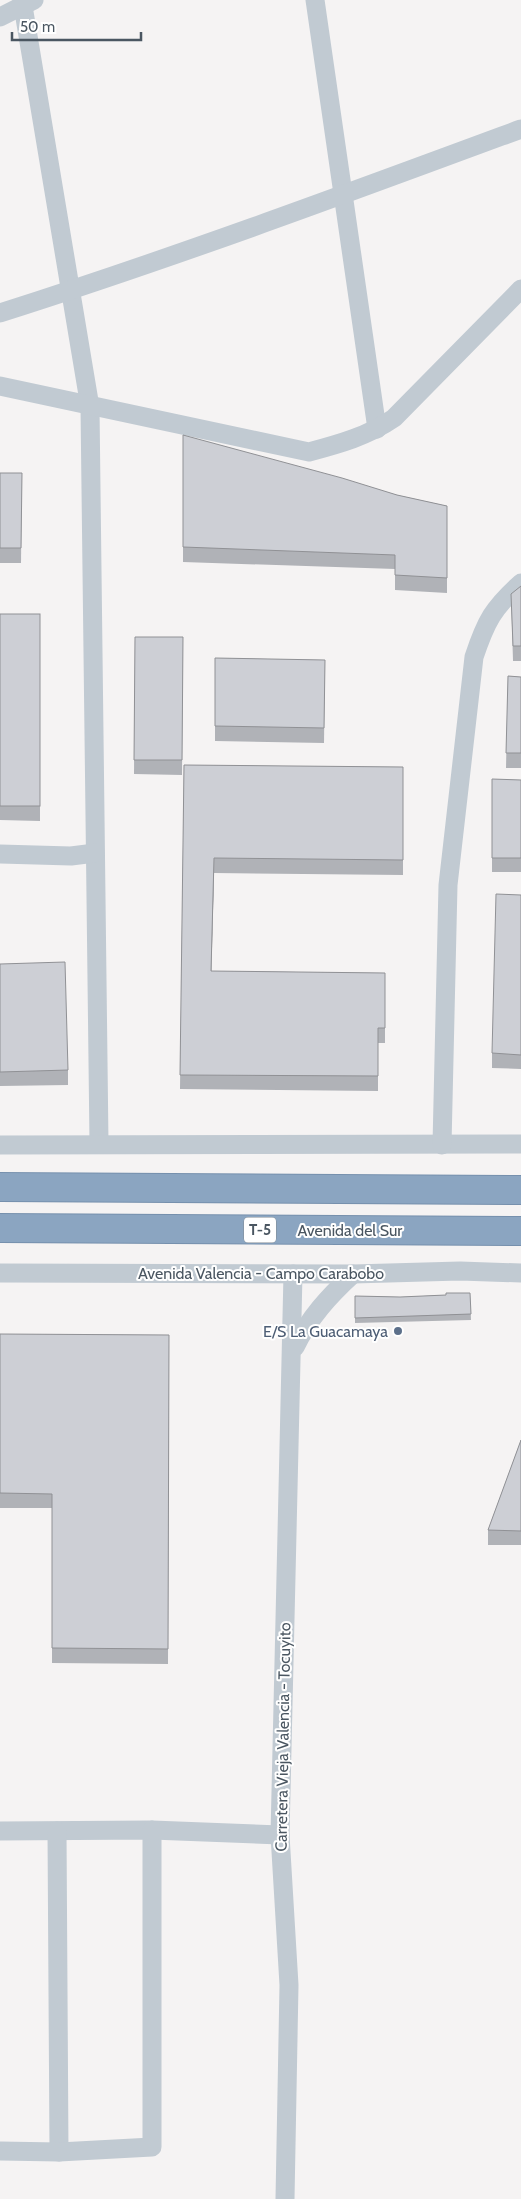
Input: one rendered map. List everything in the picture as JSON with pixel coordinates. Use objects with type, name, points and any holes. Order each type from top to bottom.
[{"type":"highway","points":[[0,1187],[521,1190]]},
{"type":"highway","name":"Avenida del Sur","points":[[0,1228],[521,1231]]},
{"type":"street","points":[[315,0],[377,429]]},
{"type":"street","points":[[0,17],[26,1],[69,291],[90,407],[99,1143]]},
{"type":"street","points":[[0,313],[69,291],[343,195],[521,129]]},
{"type":"street","points":[[0,386],[90,407],[309,452],[343,444],[377,429],[394,418],[521,289]]},
{"type":"street","points":[[442,1145],[448,885],[474,657],[485,625],[502,600],[521,582]]},
{"type":"street","points":[[0,854],[71,856],[96,853]]},
{"type":"street","points":[[0,1145],[99,1143],[521,1144]]},
{"type":"street","name":"Avenida Valencia - Campo Carabobo","points":[[0,1273],[353,1274],[460,1270],[521,1272]]},
{"type":"street","name":"Carretera Vieja Valencia - Tocuyito","points":[[285,2199],[289,1986],[280,1835],[294,1274]]},
{"type":"street","points":[[293,1350],[315,1312],[353,1274]]},
{"type":"street","points":[[0,1831],[152,1830],[280,1835]]},
{"type":"street","points":[[0,2151],[59,2152],[152,2147],[152,1830]]},
{"type":"street","points":[[57,1831],[59,2152]]},
{"type":"building","points":[[183,435],[342,478],[397,495],[447,506],[447,578],[395,575],[395,555],[183,547]]},
{"type":"building","points":[[0,473],[22,473],[21,548],[0,548]]},
{"type":"building","points":[[521,586],[521,646],[513,646],[511,594]]},
{"type":"building","points":[[0,614],[40,614],[40,806],[0,806]]},
{"type":"building","points":[[135,637],[183,637],[182,760],[134,760]]},
{"type":"building","points":[[215,658],[325,660],[324,728],[215,726]]},
{"type":"building","points":[[508,676],[521,677],[521,753],[506,753]]},
{"type":"building","points":[[184,765],[403,767],[403,860],[214,858],[211,971],[385,973],[385,1028],[378,1028],[378,1076],[180,1075]]},
{"type":"building","points":[[492,779],[521,780],[521,858],[492,858]]},
{"type":"building","points":[[496,894],[521,895],[521,1055],[492,1053]]},
{"type":"building","points":[[65,962],[68,1070],[0,1072],[0,964]]},
{"type":"building","points":[[446,1293],[470,1293],[471,1314],[355,1318],[355,1296],[400,1297],[446,1295]]},
{"type":"building","points":[[0,1334],[169,1335],[168,1649],[52,1648],[52,1494],[0,1493]]},
{"type":"building","points":[[521,1440],[521,1531],[488,1530]]},
{"type":"place","name":"E/S La Guacamaya","points":[[398,1331]]}]
